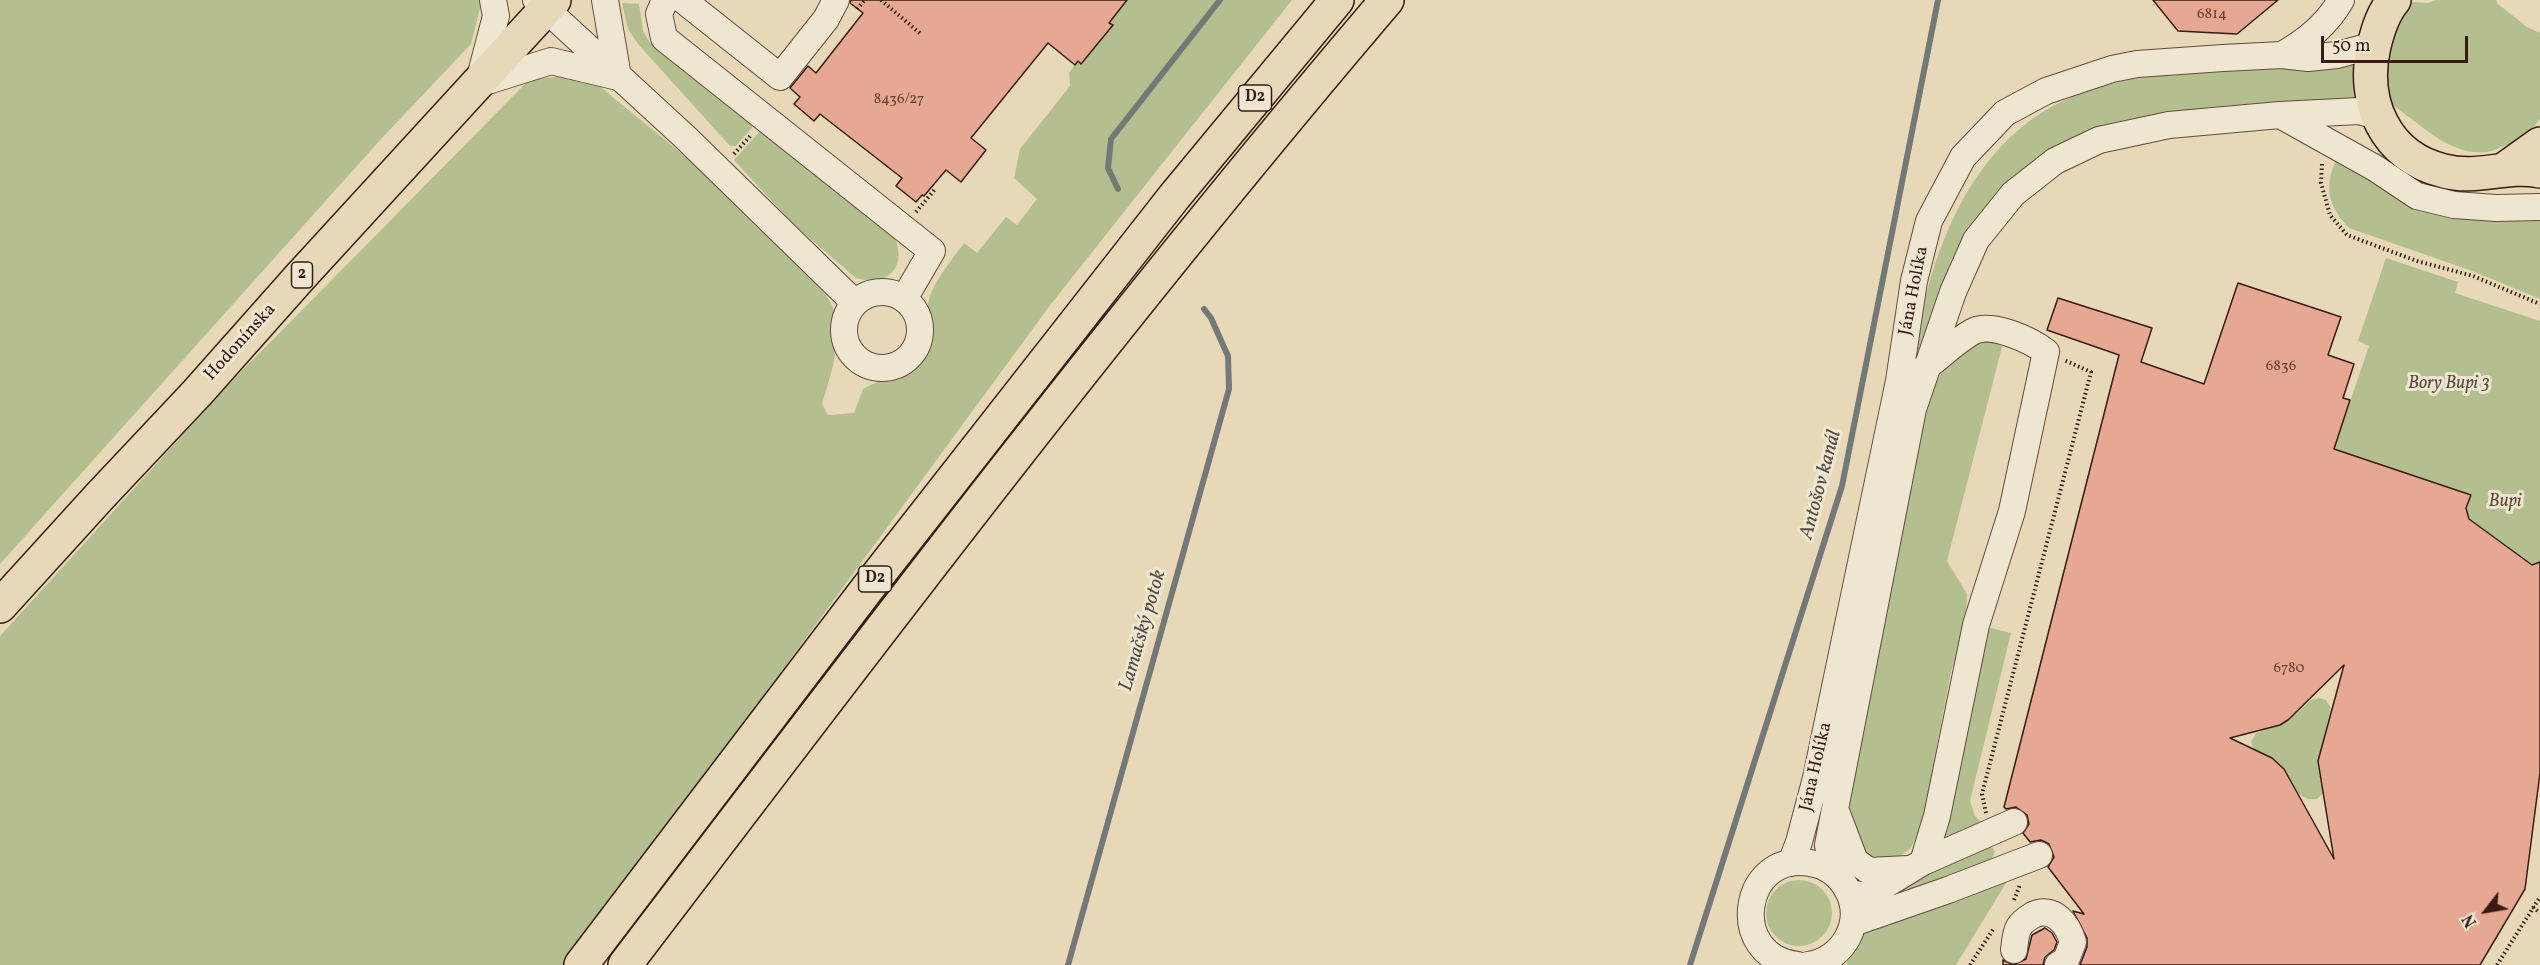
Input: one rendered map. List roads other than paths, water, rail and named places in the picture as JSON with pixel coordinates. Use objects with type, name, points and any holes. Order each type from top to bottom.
[{"type":"main road","name":"D2","points":[[581,965],[867,589],[1159,216],[1337,0]]},
{"type":"main road","name":"D2","points":[[625,965],[902,601],[1241,174],[1387,0]]},
{"type":"main road","name":"Hodonínska","points":[[0,606],[478,84],[545,3]]},
{"type":"main road","points":[[2388,4],[2374,45],[2369,78],[2377,116],[2396,143],[2413,158],[2433,168],[2465,175],[2485,174],[2505,169],[2540,171]]},
{"type":"main road","points":[[2505,169],[2540,144]]},
{"type":"street","points":[[478,84],[496,16],[493,0]]},
{"type":"street","points":[[605,0],[618,77]]},
{"type":"street","points":[[665,0],[659,14],[664,38],[932,251],[904,299]]},
{"type":"street","points":[[683,0],[780,77],[826,19],[836,0]]},
{"type":"street","points":[[2282,56],[2322,26],[2341,0]]},
{"type":"street","points":[[545,3],[618,77],[686,138],[855,303]]},
{"type":"street","name":"Jána Holíka","points":[[1791,863],[1799,842],[1821,755],[1899,381],[1914,281],[1929,221],[1962,157],[2005,113],[2046,91],[2112,69],[2158,63],[2282,56],[2308,58],[2337,55],[2374,45]]},
{"type":"street","points":[[478,84],[551,61],[618,77]]},
{"type":"street","name":"Jána Holíka","points":[[1842,884],[1828,845],[1912,409],[1953,292],[1976,240],[2013,194],[2055,161],[2099,140],[2169,125],[2280,115],[2359,111],[2377,116]]},
{"type":"street","points":[[2280,115],[2324,138],[2417,196],[2454,205],[2496,208],[2540,207]]},
{"type":"street","points":[[885,292],[904,299],[913,308],[918,318],[918,342],[904,361],[894,366],[882,368],[860,361],[845,340],[844,327],[855,303],[864,297],[885,292]]},
{"type":"street","points":[[1917,866],[1939,806],[1976,625],[2012,511],[2046,352],[2034,342],[1983,328],[1971,332],[1926,367]]},
{"type":"street","points":[[1835,808],[1855,861],[1869,871],[1917,866]]},
{"type":"street","points":[[2014,822],[1917,866],[1867,896],[1842,884],[1818,864],[1791,863],[1773,871],[1757,887],[1750,909],[1755,937],[1768,953],[1799,965],[1833,955],[1847,943],[2039,855]]},
{"type":"street","points":[[1842,884],[1853,909],[1847,943]]},
{"type":"street","points":[[2014,950],[2019,927],[2025,920],[2037,913],[2057,915],[2064,922],[2073,942],[2066,960],[2058,965]]},
{"type":"street","points":[[1751,965],[1755,937]]},
{"type":"waterway","name":"Lamačský potok","points":[[1118,189],[1108,168],[1111,139],[1220,0]]},
{"type":"waterway","name":"Antošov kanál","points":[[1690,965],[1842,486],[1938,0]]},
{"type":"waterway","name":"Lamačský potok","points":[[1068,965],[1229,389],[1228,356],[1211,318],[1204,309]]},
{"type":"park label","name":"Bory Bupi 3","points":[[2449,385]]},
{"type":"park label","name":"Bupi","points":[[2505,503]]}]
